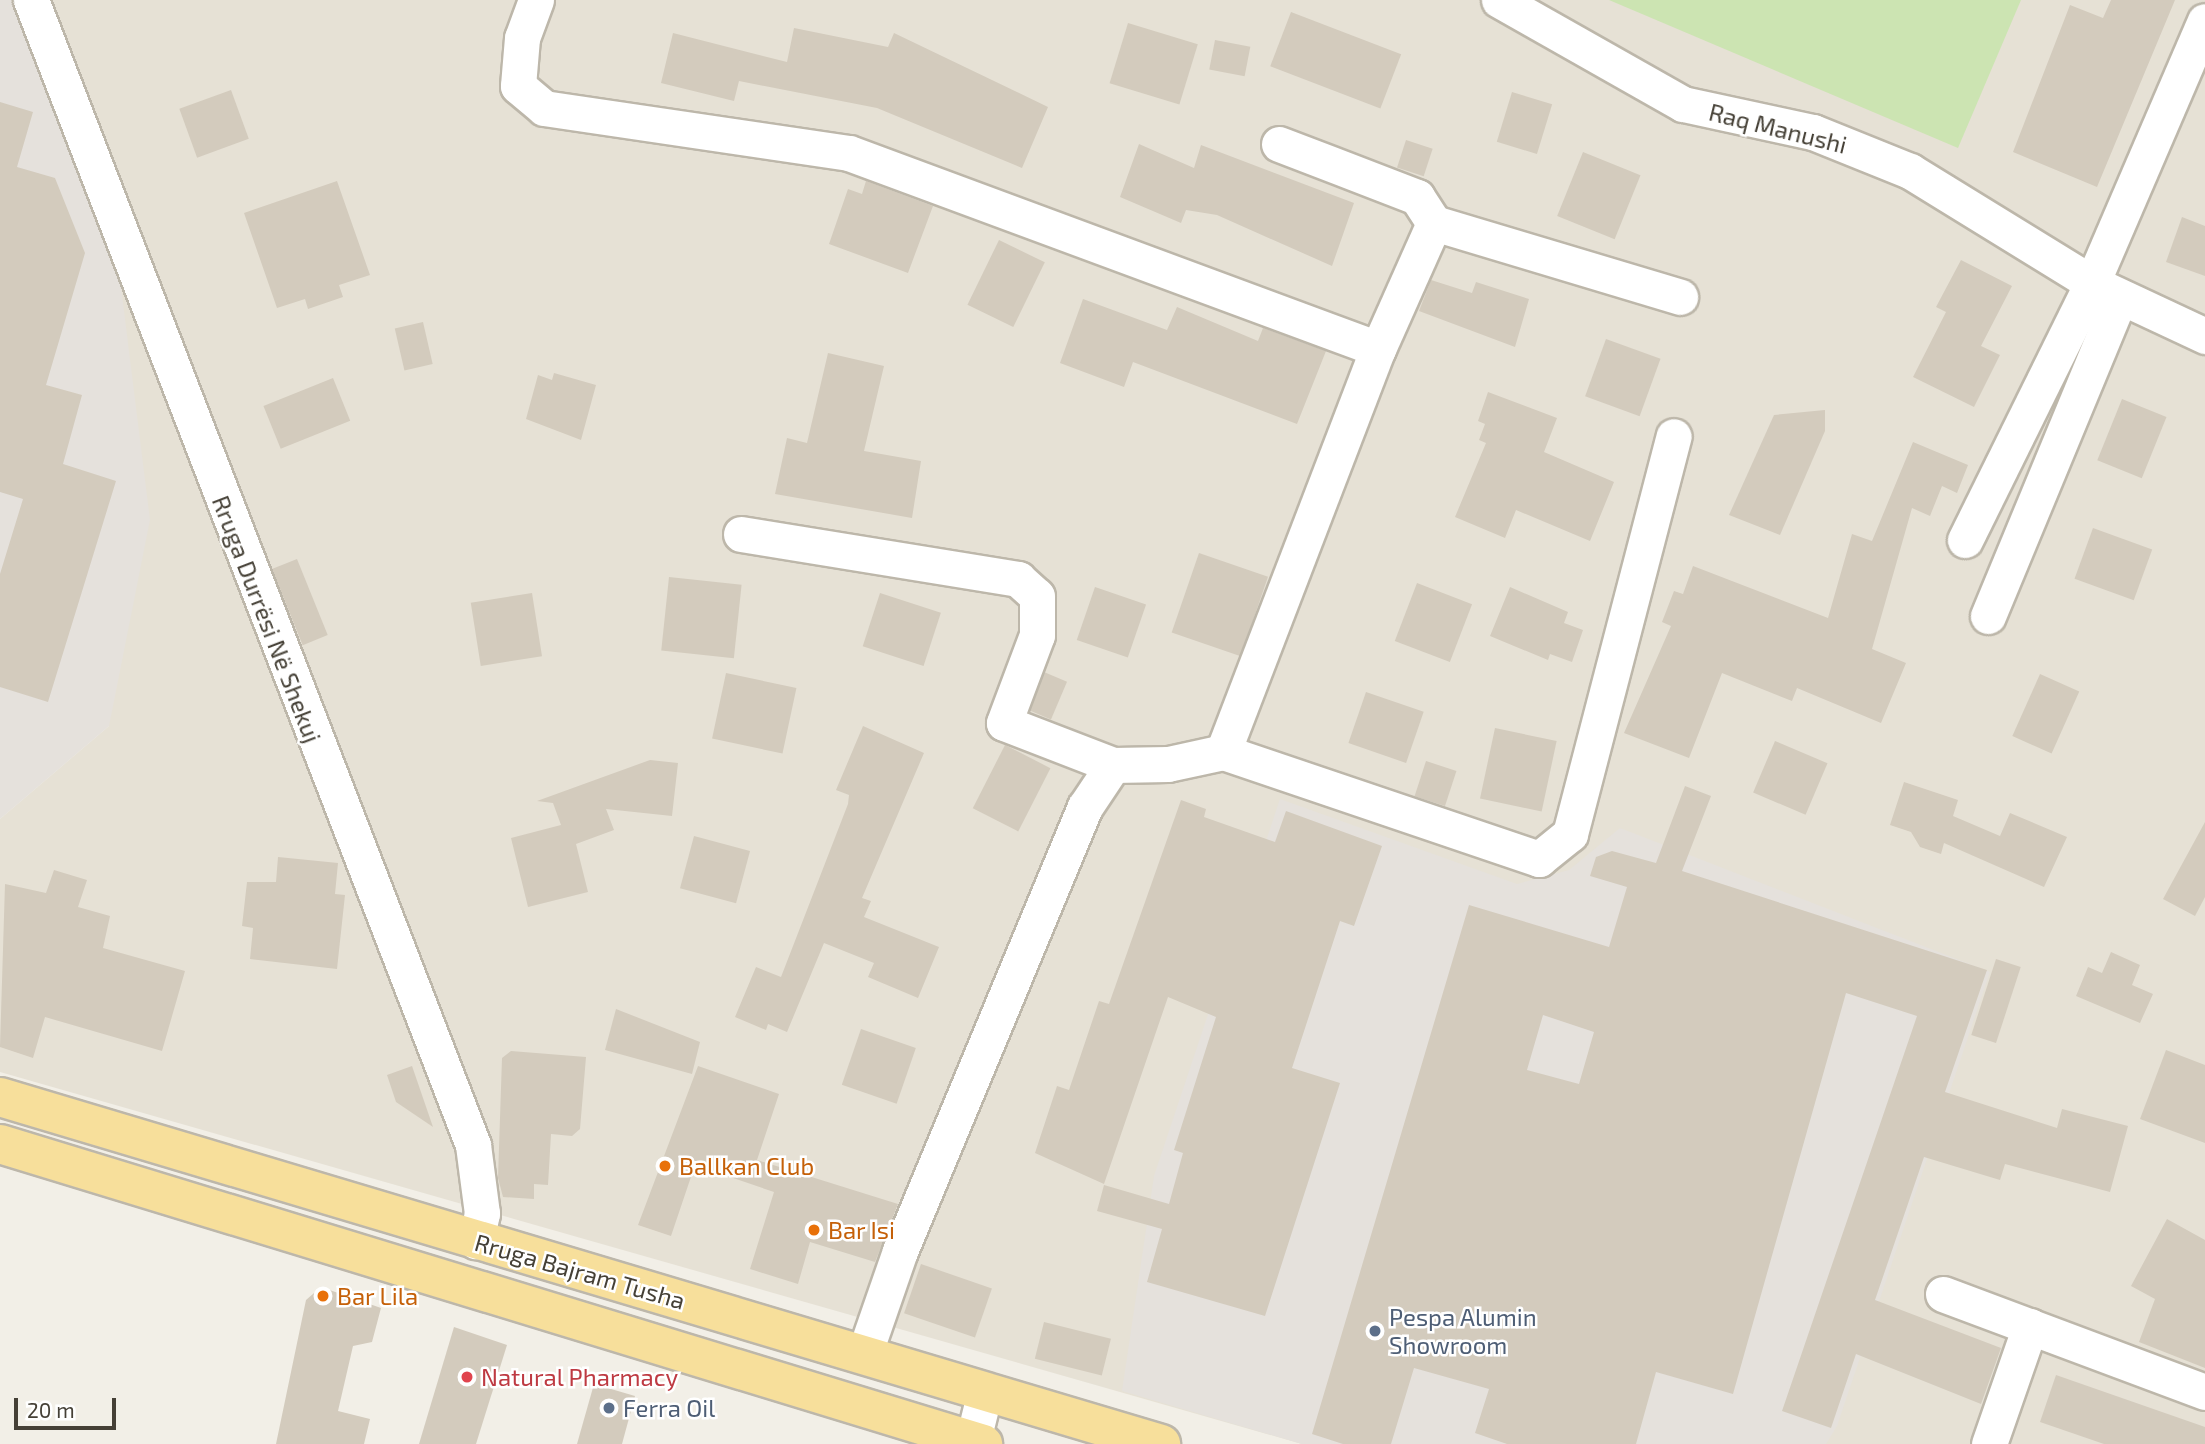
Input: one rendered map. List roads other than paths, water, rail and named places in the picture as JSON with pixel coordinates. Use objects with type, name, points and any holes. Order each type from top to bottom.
[{"type":"main road","name":"Rruga Bajram Tusha","points":[[0,1097],[476,1241],[865,1352],[1161,1444]]},
{"type":"main road","name":"Rruga Bajram Tusha","points":[[0,1144],[976,1443]]},
{"type":"street","name":"Rruga Durrësi Në Shekuj","points":[[31,0],[473,1145],[482,1213],[476,1241]]},
{"type":"street","points":[[536,0],[522,38],[518,86],[544,108],[849,153],[1378,349]]},
{"type":"street","name":"Raq Manushi","points":[[1499,0],[1683,104],[1813,132],[1910,171],[2106,290],[2205,336]]},
{"type":"street","points":[[1988,616],[2205,21]]},
{"type":"street","points":[[1279,144],[1417,197],[1434,223],[1681,297]]},
{"type":"street","points":[[1223,752],[1378,349],[1434,223]]},
{"type":"street","points":[[1965,540],[2106,290]]},
{"type":"street","points":[[741,534],[1018,579],[1037,596],[1037,635],[1004,723],[1113,765],[1168,764],[1223,752],[1539,859],[1570,834],[1674,436]]},
{"type":"street","points":[[865,1352],[900,1251],[1085,807],[1113,765]]},
{"type":"street","points":[[1943,1294],[2205,1392]]},
{"type":"street","points":[[1989,1444],[2030,1326]]},
{"type":"street","points":[[976,1443],[985,1391]]},
{"type":"place","name":"Ballkan Club","points":[[665,1166]]},
{"type":"place","name":"Bar Isi","points":[[814,1230]]},
{"type":"place","name":"Bar Lila","points":[[323,1296]]},
{"type":"place","name":"Pespa Alumin Showroom","points":[[1375,1331]]},
{"type":"place","name":"Natural Pharmacy","points":[[467,1377]]},
{"type":"place","name":"Ferra Oil","points":[[609,1408]]}]
